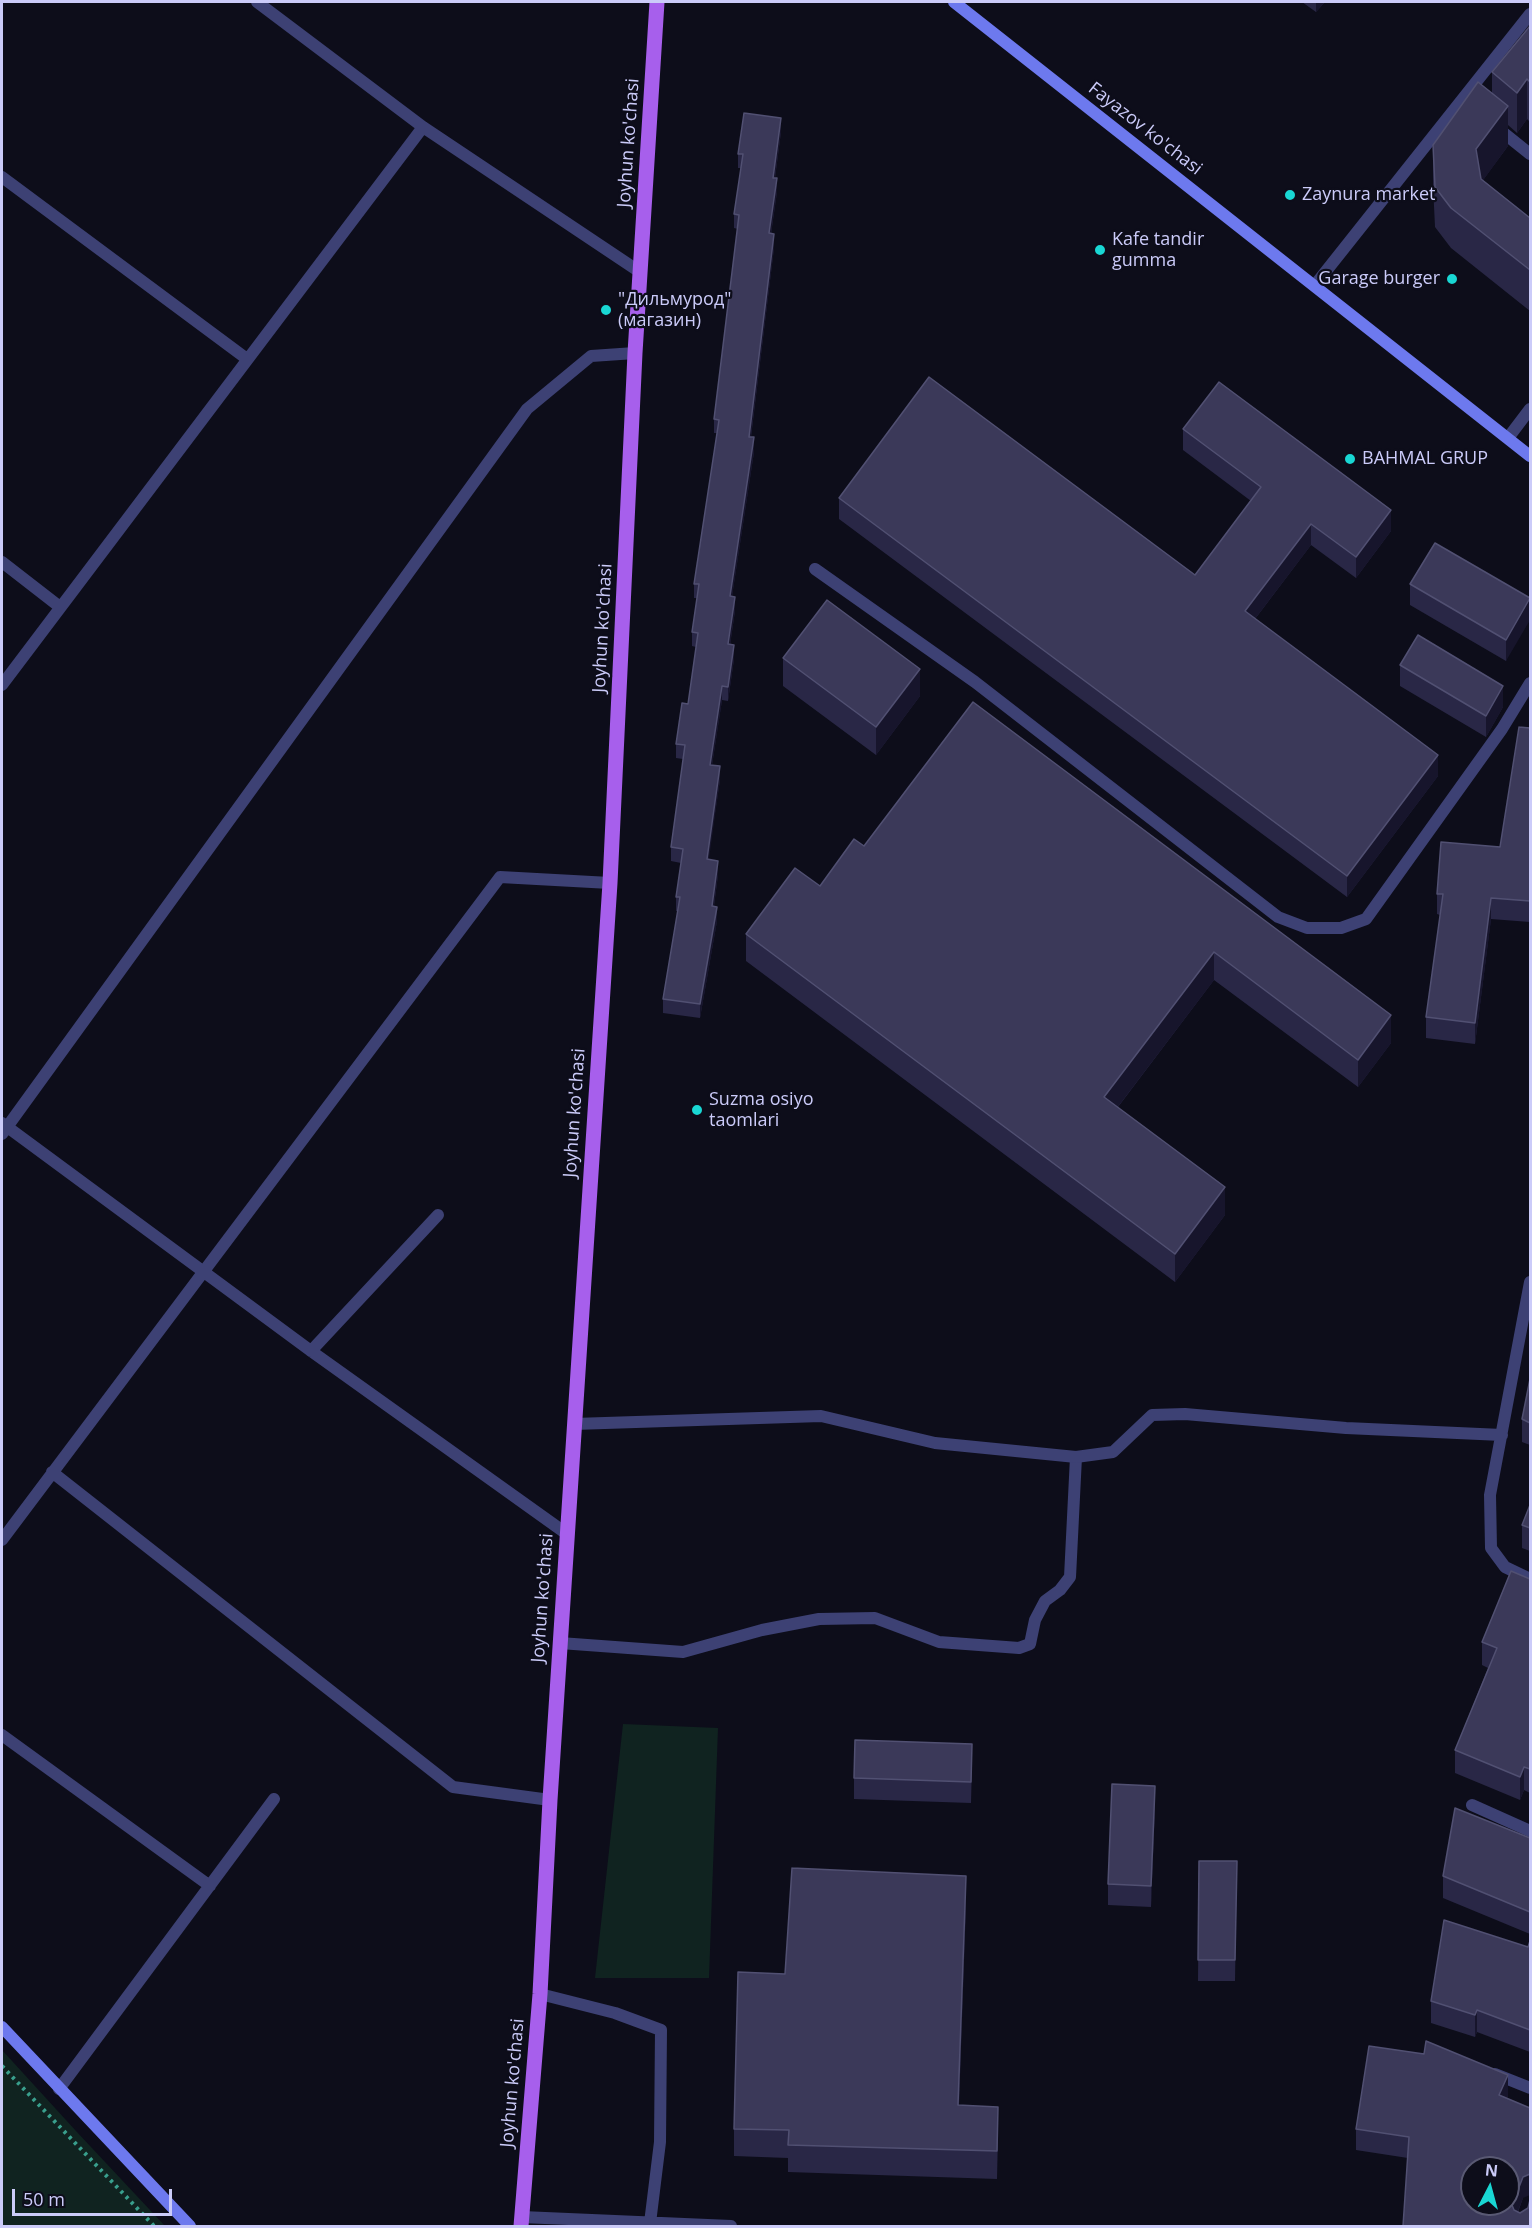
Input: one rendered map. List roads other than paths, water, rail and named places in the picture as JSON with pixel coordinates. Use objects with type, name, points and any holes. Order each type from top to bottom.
[{"type":"main road","name":"Joyhun ko'chasi","points":[[522,2222],[540,1994],[550,1800],[610,883],[635,353],[657,2]]},
{"type":"main road","name":"Fayazov ko'chasi","points":[[954,2],[1530,456]]},
{"type":"main road","points":[[2,2027],[190,2226]]},
{"type":"street","points":[[257,2],[423,127],[640,272]]},
{"type":"street","points":[[1315,285],[1466,102],[1530,14]]},
{"type":"street","points":[[1487,119],[1530,154]]},
{"type":"street","points":[[2,685],[423,127]]},
{"type":"street","points":[[2,177],[247,359]]},
{"type":"street","points":[[567,1534],[3,1127],[527,409],[591,356],[635,353]]},
{"type":"street","points":[[1508,438],[1530,409]]},
{"type":"street","points":[[2,562],[60,608]]},
{"type":"street","points":[[815,569],[975,682],[1278,917],[1307,928],[1341,928],[1366,918],[1502,729],[1530,683]]},
{"type":"street","points":[[2,1540],[500,877],[610,883]]},
{"type":"street","points":[[311,1351],[438,1215]]},
{"type":"street","points":[[1530,1282],[1527,1329],[1490,1495],[1491,1548],[1505,1567],[1530,1579]]},
{"type":"street","points":[[574,1424],[821,1416],[935,1443],[1077,1457],[1113,1452],[1152,1415],[1185,1414],[1346,1428],[1502,1435]]},
{"type":"street","points":[[560,1643],[683,1652],[762,1630],[819,1619],[876,1618],[939,1642],[1020,1648],[1030,1644],[1035,1620],[1045,1601],[1060,1590],[1070,1577],[1077,1457]]},
{"type":"street","points":[[52,1472],[453,1787],[550,1800]]},
{"type":"street","points":[[2,1735],[210,1886]]},
{"type":"street","points":[[59,2089],[274,1799]]},
{"type":"street","points":[[1472,1805],[1530,1831]]},
{"type":"street","points":[[540,1994],[615,2013],[661,2030],[660,2142],[650,2223]]},
{"type":"street","points":[[1487,2071],[1530,2088]]},
{"type":"street","points":[[522,2222],[731,2226]]},
{"type":"place","name":"Zaynura market","points":[[1290,195]]},
{"type":"place","name":"Kafe tandir gumma","points":[[1100,250]]},
{"type":"place","name":"Garage burger","points":[[1452,279]]},
{"type":"place","name":"\"Дильмурод\" (магазин)","points":[[606,310]]},
{"type":"place","name":"BAHMAL GRUP","points":[[1350,459]]},
{"type":"place","name":"Suzma osiyo taomlari","points":[[697,1110]]}]
